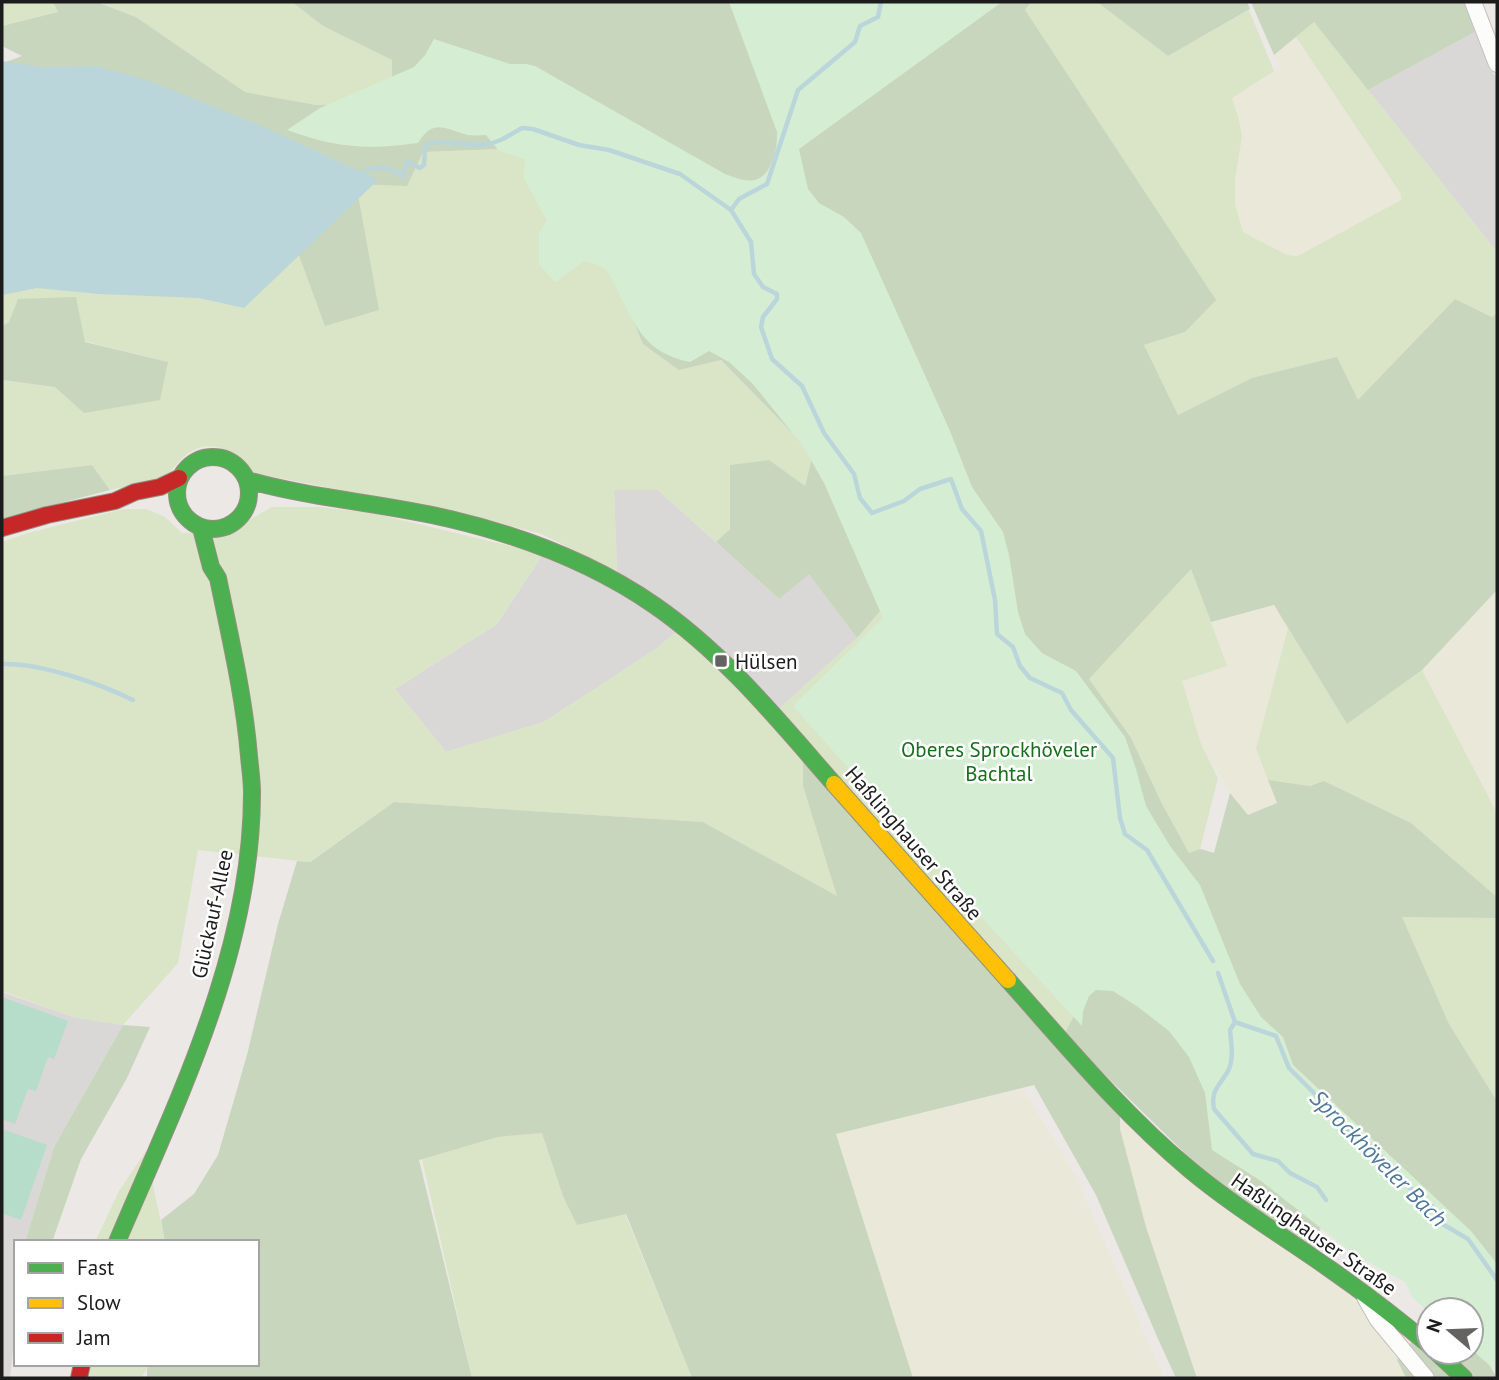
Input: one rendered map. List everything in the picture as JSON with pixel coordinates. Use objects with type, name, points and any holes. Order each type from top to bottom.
[{"type":"main road","points":[[115,501],[156,504],[182,513],[201,528],[213,530],[224,542],[240,518],[258,505],[249,493],[247,480],[237,466],[230,461],[214,457],[190,464],[180,478],[176,494],[182,513]]},
{"type":"main road","points":[[2,528],[47,515],[115,501],[180,478]]},
{"type":"main road","name":"Haßlinghauser Straße","points":[[247,480],[300,494],[447,518],[537,544],[570,557],[626,587],[682,625],[722,661],[771,712],[974,943],[1149,1133],[1195,1175],[1415,1332]]},
{"type":"main road","name":"Haßlinghauser Straße","points":[[258,505],[300,494]]},
{"type":"main road","name":"Glückauf-Allee","points":[[201,528],[211,568],[218,578]]},
{"type":"main road","name":"Glückauf-Allee","points":[[118,1240],[189,1072],[210,1015],[233,938],[247,867],[252,792],[246,717],[218,578],[224,542]]},
{"type":"main road","points":[[1451,1366],[1464,1378]]},
{"type":"street","points":[[1473,2],[1497,64]]},
{"type":"street","points":[[1363,1293],[1378,1320],[1426,1378]]},
{"type":"shaded area","points":[[1475,32],[1497,77],[1497,252],[1368,90]]},
{"type":"shaded area","points":[[1296,37],[1401,194],[1401,201],[1298,256],[1287,255],[1243,232],[1235,205],[1235,180],[1242,136],[1232,98],[1280,66],[1274,55]]},
{"type":"shaded area","points":[[614,490],[658,490],[779,599],[809,573],[857,638],[768,719],[677,631],[656,649],[544,722],[446,752],[395,689],[497,624],[543,554],[617,572]]},
{"type":"shaded area","points":[[1497,590],[1497,813],[1422,670]]},
{"type":"shaded area","points":[[1273,605],[1288,628],[1256,750],[1277,803],[1247,815],[1230,793],[1201,744],[1182,681],[1227,666],[1211,622]]},
{"type":"shaded area","points":[[2,992],[73,1017],[123,1025],[54,1147],[26,1240],[14,1240],[14,1340],[10,1378],[2,1378]]},
{"type":"shaded area","points":[[1023,1089],[1074,1173],[1164,1378],[913,1378],[836,1133]]},
{"type":"shaded area","points":[[1121,1112],[1413,1340],[1397,1360],[1406,1378],[1198,1378],[1146,1227],[1120,1131]]},
{"type":"green space","points":[[2,2],[53,2],[58,12],[2,26]]},
{"type":"green space","points":[[53,2],[97,2],[136,17],[245,92],[316,105],[365,104],[392,86],[392,60],[323,26],[292,2],[1031,2],[1025,10],[1216,300],[1185,332],[1144,345],[1178,415],[1252,378],[1337,357],[1358,400],[1455,299],[1492,317],[1497,313],[1497,590],[1422,670],[1347,724],[1274,605],[1211,622],[1191,569],[1089,679],[1131,738],[1189,853],[1200,849],[1214,853],[1230,793],[1248,815],[1277,803],[1268,780],[1310,786],[1324,781],[1411,823],[1497,897],[1497,918],[1402,917],[1449,1024],[1497,1101],[1497,1293],[1321,1226],[1315,1254],[1201,1169],[1064,1035],[1088,989],[929,730],[881,610],[857,638],[809,574],[779,599],[716,542],[730,529],[730,465],[769,460],[805,486],[813,454],[721,360],[679,370],[643,344],[627,305],[861,285],[500,149],[423,152],[407,186],[356,184],[379,310],[325,326],[274,187],[6,62],[22,56],[2,46],[2,26],[58,12]]},
{"type":"green space","points":[[98,2],[292,2],[323,26],[392,60],[392,86],[365,104],[316,105],[245,92],[136,17]]},
{"type":"green space","name":"Oberes Sprockhöveler Bachtal","points":[[729,2],[1002,2],[799,149],[808,189],[819,203],[844,217],[861,233],[950,431],[972,487],[1003,532],[1018,612],[1025,634],[1042,653],[1076,671],[1125,737],[1146,806],[1170,846],[1200,885],[1240,984],[1261,1017],[1283,1037],[1293,1065],[1471,1231],[1497,1264],[1497,1372],[1485,1361],[1485,1296],[1415,1296],[1415,1300],[1405,1282],[1355,1255],[1261,1181],[1212,1150],[1205,1093],[1189,1057],[1169,1031],[1113,991],[1096,990],[1089,996],[1083,1011],[1082,1026],[793,706],[883,618],[824,483],[803,446],[752,383],[729,362],[709,351],[690,362],[675,358],[653,346],[638,328],[609,274],[600,266],[584,261],[555,282],[539,264],[539,233],[547,221],[524,178],[525,159],[499,151],[486,135],[468,135],[441,127],[429,130],[418,143],[367,147],[321,141],[287,130],[320,108],[414,67],[434,39],[510,64],[535,66],[725,174],[745,180],[756,180],[766,173],[776,149],[777,132]]},
{"type":"green space","points":[[1031,2],[1097,2],[1168,56],[1249,10],[1274,71],[1232,98],[1242,136],[1235,180],[1235,205],[1243,232],[1287,255],[1298,256],[1401,200],[1401,194],[1296,37],[1314,22],[1497,252],[1497,313],[1492,317],[1455,299],[1358,401],[1252,378],[1178,415],[1144,345],[1185,332],[1025,9]]},
{"type":"green space","points":[[1097,2],[1247,2],[1250,9],[1168,56]]},
{"type":"green space","points":[[1251,2],[1465,2],[1475,32],[1368,90],[1314,22],[1274,55]]},
{"type":"green space","points":[[500,149],[545,152],[748,310],[679,370],[721,360],[813,454],[805,486],[730,465],[730,529],[716,542],[658,490],[614,490],[617,572],[542,534],[452,511],[253,473],[232,453],[215,447],[205,446],[187,454],[170,472],[157,480],[110,490],[92,465],[2,476],[2,380],[55,387],[168,362],[8,322],[2,326],[2,267],[355,183],[423,152]]},
{"type":"green space","points":[[76,297],[85,342],[168,362],[160,400],[84,413],[55,387],[2,380],[2,326],[9,322],[18,299]]},
{"type":"green space","points":[[92,465],[110,490],[2,520],[2,476]]},
{"type":"green space","points":[[272,507],[319,507],[372,513],[543,554],[497,624],[395,689],[446,752],[544,722],[656,649],[677,631],[768,719],[857,638],[882,609],[1125,981],[1064,1035],[803,786],[838,897],[703,822],[394,802],[309,862],[198,850],[178,963],[123,1025],[73,1017],[2,991],[2,542],[124,509],[146,509],[165,517],[182,533],[236,532],[249,520]]},
{"type":"green space","points":[[1191,568],[1227,666],[1182,681],[1201,744],[1218,778],[1200,849],[1189,853],[1089,679]]},
{"type":"green space","points":[[1288,628],[1347,724],[1422,670],[1497,813],[1497,897],[1411,823],[1324,781],[1310,786],[1268,780],[1256,749]]},
{"type":"green space","points":[[803,758],[1120,1111],[1120,1129],[1146,1227],[1197,1378],[1176,1378],[1096,1195],[1034,1085],[836,1134],[913,1378],[692,1378],[626,1214],[577,1225],[563,1196],[542,1133],[498,1137],[419,1160],[472,1378],[147,1378],[148,1366],[259,1366],[259,1240],[165,1240],[161,1220],[194,1194],[218,1155],[297,861],[310,862],[394,802],[703,822],[837,896],[803,786]]},
{"type":"green space","points":[[1401,916],[1497,918],[1497,1101],[1449,1024]]},
{"type":"green space","points":[[2,997],[68,1021],[54,1059],[48,1057],[36,1091],[28,1089],[15,1124],[2,1119]]},
{"type":"green space","points":[[123,1025],[150,1027],[127,1078],[81,1159],[53,1240],[26,1240],[54,1147]]},
{"type":"green space","points":[[2,1129],[47,1145],[21,1220],[2,1213]]},
{"type":"green space","points":[[543,1133],[563,1195],[625,1214],[692,1378],[472,1378],[422,1159],[498,1137]]},
{"type":"green space","points":[[146,1151],[165,1240],[96,1240],[119,1191]]},
{"type":"green space","points":[[1415,1337],[1415,1366],[1485,1366],[1485,1357],[1497,1378],[1406,1378],[1397,1360]]},
{"type":"green space","points":[[73,1366],[149,1366],[141,1378],[73,1378]]},
{"type":"water","points":[[2,61],[42,67],[96,66],[144,79],[269,129],[378,180],[244,308],[199,298],[99,294],[37,288],[2,295]]},
{"type":"waterway","points":[[731,210],[739,199],[767,184],[798,90],[855,42],[860,26],[878,17],[881,2]]},
{"type":"waterway","name":"Sprockhöveler Bach","points":[[360,174],[382,168],[403,176],[408,162],[420,168],[424,165],[427,144],[490,144],[522,128],[533,129],[579,145],[609,150],[680,174],[731,210],[751,242],[754,274],[763,287],[777,294],[777,299],[763,317],[761,327],[772,359],[802,386],[824,433],[854,474],[860,498],[872,513],[904,501],[920,489],[951,479],[962,509],[981,531],[995,600],[997,634],[1013,647],[1020,666],[1030,678],[1062,693],[1071,710],[1113,758],[1120,818],[1125,834],[1147,850],[1213,961]]},
{"type":"waterway","points":[[2,664],[34,667],[69,675],[133,700]]},
{"type":"waterway","name":"Sprockhöveler Bach","points":[[1218,973],[1235,1022],[1276,1036],[1289,1068],[1330,1109],[1336,1122],[1364,1139],[1411,1189],[1436,1210],[1439,1222],[1468,1239],[1497,1280]]},
{"type":"waterway","points":[[1235,1022],[1230,1030],[1231,1064],[1215,1092],[1214,1109],[1253,1154],[1278,1161],[1290,1173],[1317,1187],[1326,1200]]},
{"type":"traffic: fast","points":[[220,457],[239,467],[247,479],[249,493],[247,507],[239,519],[227,527],[206,529],[187,519],[179,507],[177,486],[187,467],[199,459],[220,457]]},
{"type":"traffic: fast","points":[[247,480],[477,526],[530,543],[607,576],[654,605],[704,644],[750,689],[834,784]]},
{"type":"traffic: fast","points":[[118,1240],[187,1079],[207,1024],[239,910],[249,852],[252,788],[244,711],[218,578],[211,567],[201,528]]},
{"type":"traffic: fast","points":[[1008,980],[1118,1102],[1189,1169],[1415,1334]]},
{"type":"traffic: fast","points":[[1451,1366],[1464,1378]]},
{"type":"traffic: slow","points":[[834,784],[1008,980]]},
{"type":"traffic: jam","points":[[2,528],[47,515],[115,501],[179,478]]},
{"type":"traffic: jam","points":[[79,1378],[82,1366]]},
{"type":"place","name":"Hülsen","points":[[721,661]]}]
